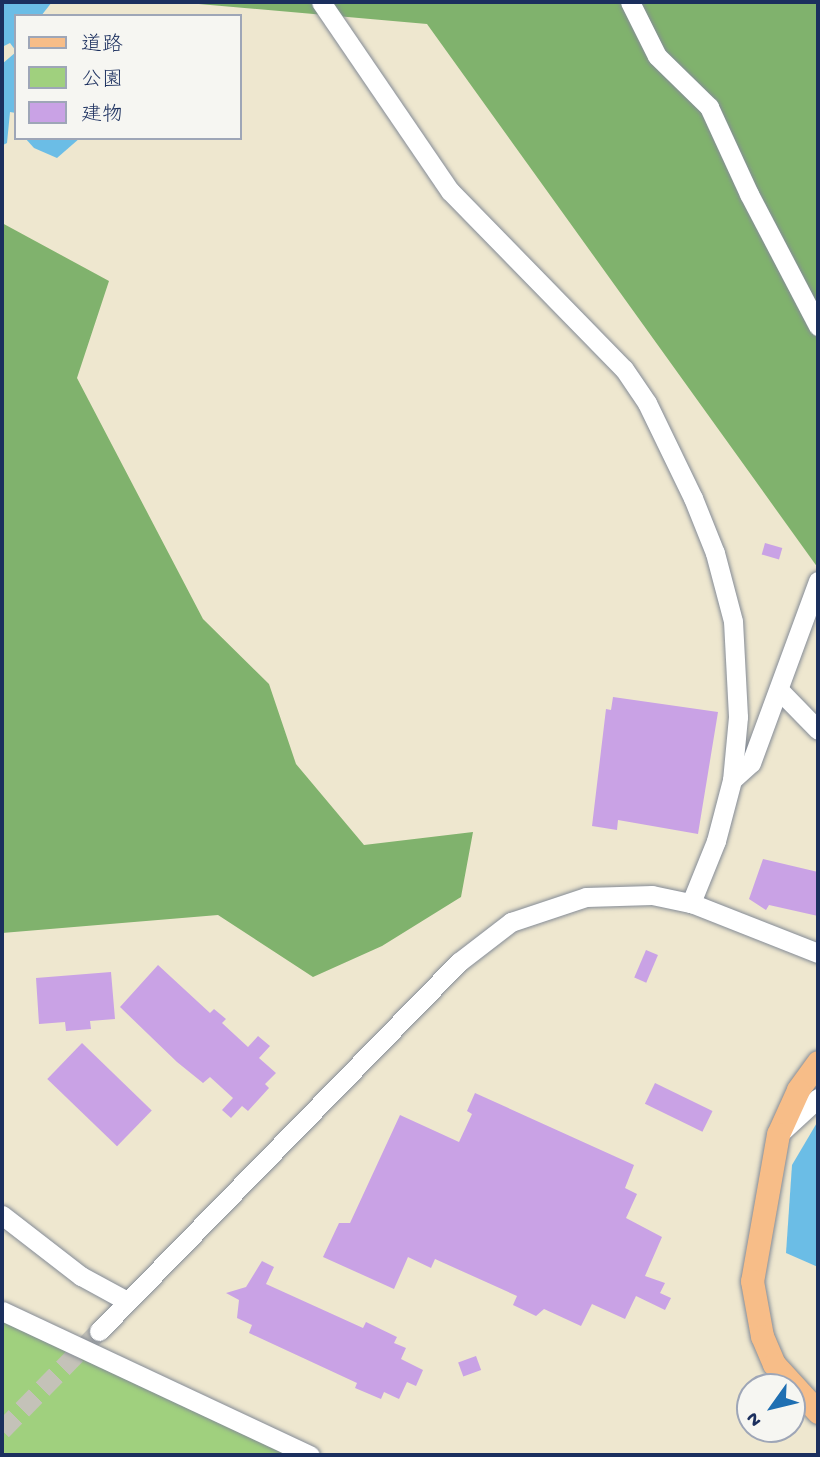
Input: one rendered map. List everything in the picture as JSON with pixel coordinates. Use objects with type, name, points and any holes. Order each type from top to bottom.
[{"type":"main road","points":[[818,1062],[797,1090],[778,1134],[753,1256],[754,1308],[774,1364],[818,1412]]},
{"type":"street","points":[[321,2],[450,191],[603,344],[652,413],[715,553],[733,621],[739,681],[733,780],[716,841],[691,903]]},
{"type":"street","points":[[630,2],[657,56],[709,107],[749,194],[818,326]]},
{"type":"street","points":[[733,780],[751,764],[780,691],[818,581]]},
{"type":"street","points":[[780,691],[818,730]]},
{"type":"street","points":[[99,1331],[481,942],[537,910],[586,897],[652,895],[691,903],[818,953]]},
{"type":"street","points":[[778,1134],[818,1098]]},
{"type":"street","points":[[2,1215],[81,1276],[127,1301]]},
{"type":"street","points":[[2,1311],[310,1455]]},
{"type":"green space","points":[[176,2],[818,2],[818,568],[427,24]]},
{"type":"green space","points":[[2,223],[109,281],[77,378],[203,619],[269,684],[296,764],[364,845],[473,832],[461,897],[382,946],[313,977],[218,915],[2,933]]},
{"type":"green space","points":[[2,1320],[289,1455],[2,1455]]},
{"type":"water","points":[[2,2],[52,2],[43,14],[14,14],[14,48],[10,43],[2,47]]},
{"type":"water","points":[[14,54],[14,113],[10,112],[7,143],[3,145],[2,64]]},
{"type":"water","points":[[27,140],[78,140],[57,158],[34,148]]},
{"type":"water","points":[[818,1121],[818,1267],[786,1253],[792,1165]]},
{"type":"building","points":[[765,543],[782,548],[779,559],[762,555]]},
{"type":"building","points":[[613,697],[718,712],[698,834],[618,820],[617,830],[592,826],[606,709],[611,710]]},
{"type":"building","points":[[763,859],[818,872],[818,916],[769,905],[766,910],[749,899]]},
{"type":"building","points":[[646,950],[658,955],[646,983],[634,978]]},
{"type":"building","points":[[158,965],[210,1013],[214,1009],[226,1019],[222,1023],[248,1047],[258,1036],[270,1046],[259,1058],[276,1073],[265,1084],[269,1088],[248,1111],[242,1106],[231,1118],[222,1110],[233,1098],[210,1077],[203,1083],[120,1007]]},
{"type":"building","points":[[111,972],[115,1019],[90,1021],[91,1029],[66,1031],[65,1022],[39,1024],[36,978]]},
{"type":"building","points":[[82,1043],[152,1110],[117,1146],[47,1079]]},
{"type":"building","points":[[655,1083],[713,1111],[702,1132],[645,1104]]},
{"type":"building","points":[[475,1093],[634,1165],[625,1188],[637,1194],[626,1218],[662,1237],[645,1276],[665,1283],[660,1293],[671,1298],[665,1310],[636,1296],[625,1319],[592,1304],[581,1326],[544,1309],[536,1316],[513,1305],[517,1296],[435,1259],[431,1268],[408,1257],[394,1289],[323,1257],[339,1223],[350,1223],[400,1115],[459,1142],[472,1114],[467,1111]]},
{"type":"building","points":[[262,1261],[274,1267],[266,1284],[363,1328],[366,1322],[397,1337],[394,1343],[406,1348],[401,1359],[423,1370],[416,1386],[407,1382],[399,1399],[384,1392],[381,1399],[355,1388],[357,1383],[249,1333],[252,1325],[237,1318],[239,1300],[226,1293],[246,1287]]},
{"type":"building","points":[[476,1356],[481,1370],[463,1377],[458,1362]]},
{"type":"tunnel","points":[[2,1430],[99,1331]]}]
